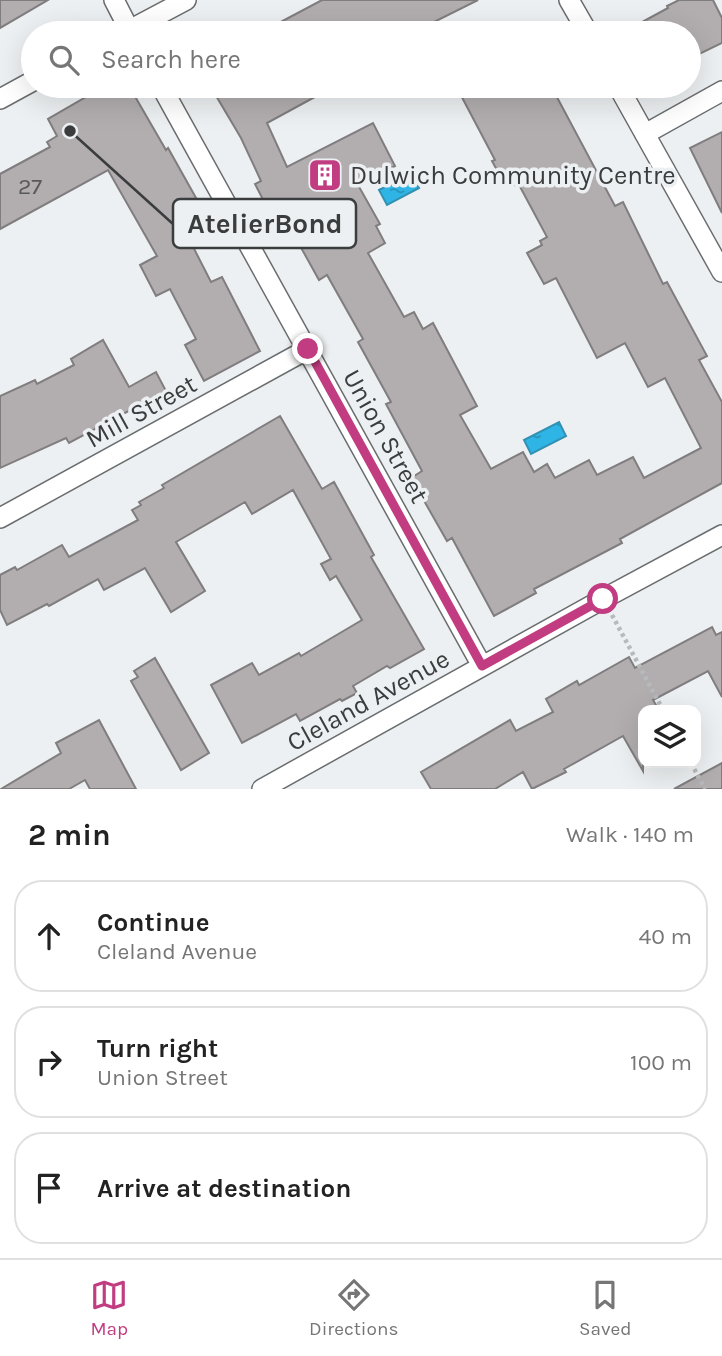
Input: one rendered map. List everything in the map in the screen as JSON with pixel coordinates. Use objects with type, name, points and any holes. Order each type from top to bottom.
[{"type":"street","points":[[114,0],[123,21]]},
{"type":"street","points":[[148,21],[186,0]]},
{"type":"street","points":[[569,0],[581,21]]},
{"type":"street","points":[[0,99],[21,88]]},
{"type":"street","points":[[645,134],[722,91]]},
{"type":"street","name":"Union Street","points":[[169,98],[482,666]]},
{"type":"street","points":[[625,98],[722,272]]},
{"type":"street","name":"Mill Street","points":[[0,518],[308,349]]},
{"type":"street","name":"Cleland Avenue","points":[[262,789],[603,599],[722,536]]},
{"type":"path","points":[[603,599],[660,705]]},
{"type":"path","points":[[694,768],[705,789]]},
{"type":"water","points":[[411,173],[419,188],[387,205],[379,190]]},
{"type":"water","points":[[559,422],[566,436],[531,454],[524,440]]},
{"type":"building","points":[[0,0],[48,0],[0,28]]},
{"type":"building","points":[[322,0],[478,0],[436,21],[283,21]]},
{"type":"building","points":[[679,0],[713,0],[722,18],[722,43],[701,53],[701,21],[644,21],[668,8],[667,6]]},
{"type":"building","points":[[84,98],[136,98],[205,214],[183,227],[211,282],[222,277],[260,351],[204,381],[185,345],[196,339],[170,289],[156,296],[140,265],[157,256],[108,170],[0,229],[0,174],[50,147],[47,142],[57,136],[48,119]]},
{"type":"building","points":[[217,98],[313,98],[267,123],[287,167],[373,123],[395,166],[358,185],[380,224],[376,226],[385,243],[368,253],[404,317],[414,312],[423,329],[433,323],[477,406],[460,415],[491,469],[523,452],[534,472],[547,464],[555,478],[589,460],[597,475],[633,457],[644,478],[701,448],[665,378],[648,387],[625,343],[597,358],[556,278],[544,284],[527,253],[542,245],[540,241],[547,237],[518,183],[515,185],[512,179],[504,183],[462,98],[557,98],[615,206],[623,202],[663,284],[667,282],[707,356],[699,360],[722,402],[722,483],[620,539],[622,543],[534,589],[536,593],[494,616],[452,538],[447,541],[411,478],[422,471],[386,404],[391,402],[358,342],[363,339],[327,275],[319,280],[289,226],[279,231],[255,184],[261,181],[241,138]]},
{"type":"building","points":[[722,132],[722,213],[690,148]]},
{"type":"building","points":[[103,340],[129,387],[156,372],[166,391],[69,443],[66,438],[0,468],[0,396],[35,380],[37,384],[74,365],[71,359]]},
{"type":"building","points":[[280,416],[322,489],[334,482],[374,555],[371,557],[424,649],[353,686],[357,693],[342,701],[340,699],[300,721],[296,714],[242,743],[211,685],[252,663],[259,675],[299,653],[301,656],[362,620],[336,576],[330,580],[321,564],[331,559],[293,490],[252,514],[245,502],[176,542],[205,591],[171,612],[145,568],[104,590],[98,579],[7,625],[0,610],[0,575],[15,567],[17,570],[62,545],[69,557],[138,520],[132,510],[141,505],[139,502],[164,488],[162,485]]},
{"type":"building","points":[[712,627],[716,635],[722,632],[722,697],[708,671],[653,700],[656,705],[638,705],[638,762],[623,736],[564,769],[566,772],[532,789],[523,772],[495,789],[431,789],[421,772],[510,720],[516,731],[553,712],[546,699],[577,681],[579,685],[629,657],[635,668]]},
{"type":"building","points":[[155,658],[209,753],[181,770],[131,681],[138,677],[134,671]]},
{"type":"building","points":[[99,720],[136,789],[90,789],[85,780],[69,789],[1,789],[61,753],[56,743]]},
{"type":"building","points":[[722,763],[722,789],[674,789]]},
{"type":"place","name":"AtelierBond","points":[[70,131]]},
{"type":"place","name":"Dulwich Community Centre","points":[[325,175]]},
{"type":"route","points":[[308,349],[482,666],[603,599]]}]
